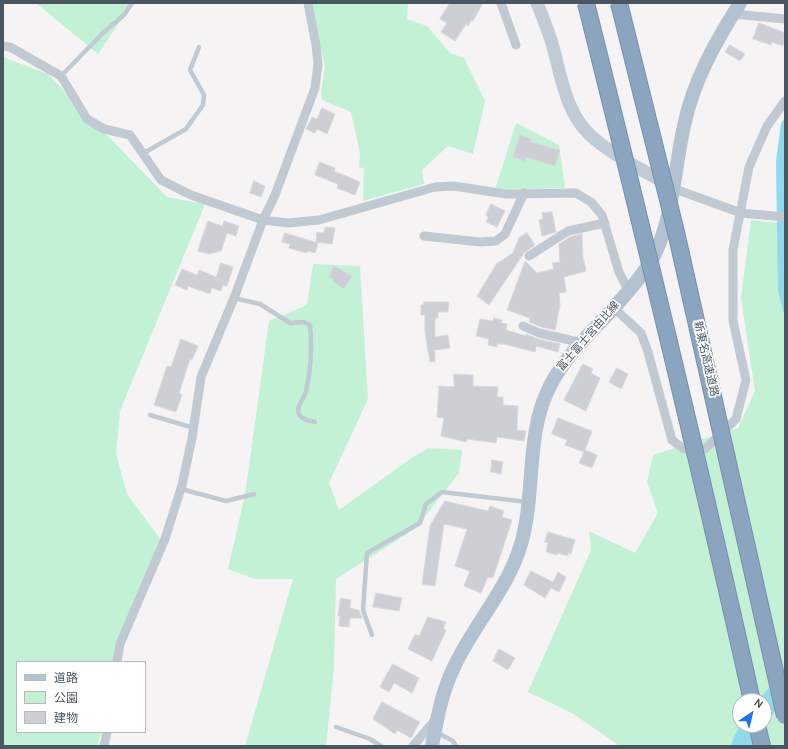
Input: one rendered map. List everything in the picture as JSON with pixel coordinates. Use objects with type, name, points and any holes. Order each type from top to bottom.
[{"type":"highway","points":[[586,3],[648,248],[706,492],[750,693]]},
{"type":"highway","name":"新東名高速道路","points":[[619,3],[676,232],[785,716]]},
{"type":"highway","points":[[759,733],[762,746]]},
{"type":"main road","name":"富士富士宮由比線","points":[[432,746],[445,689],[454,667],[512,570],[526,525],[537,432],[542,406],[549,387],[559,370],[629,292],[654,257],[667,227],[675,189],[678,155],[684,124],[694,91],[706,62],[737,8]]},
{"type":"street","points":[[117,661],[120,644],[165,539],[181,489],[194,428],[201,378],[234,298],[263,220],[275,195],[315,88],[317,58],[308,3]]},
{"type":"street","points":[[501,3],[516,45]]},
{"type":"street","points":[[537,3],[551,40],[567,99],[577,118],[589,134],[607,149],[675,189],[741,213],[785,218]]},
{"type":"street","points":[[737,8],[785,19]]},
{"type":"street","points":[[3,46],[22,53],[61,76],[87,119],[104,129],[130,135],[161,180],[191,195],[263,220],[288,223],[319,220],[435,187],[454,186],[506,194],[576,193],[591,202],[602,215],[619,272],[629,292]]},
{"type":"street","points":[[614,308],[641,333],[648,352],[672,440],[684,449],[705,450],[736,420],[746,380],[733,321],[733,250],[749,167],[767,126],[785,101]]},
{"type":"street","points":[[424,236],[480,242],[496,241],[505,234],[524,193]]},
{"type":"street","points":[[529,256],[564,230],[605,223]]},
{"type":"street","points":[[523,326],[583,343]]},
{"type":"street","points":[[412,746],[436,725]]},
{"type":"street","points":[[104,746],[107,733]]},
{"type":"lane","points":[[61,76],[104,32],[124,15],[132,3]]},
{"type":"lane","points":[[142,154],[186,129],[203,105],[204,95],[190,70],[199,47]]},
{"type":"lane","points":[[234,298],[260,304],[290,323],[304,322],[310,325],[311,342],[308,378],[306,392],[298,409],[299,415],[304,419],[315,422]]},
{"type":"lane","points":[[150,415],[194,428]]},
{"type":"lane","points":[[181,489],[226,500],[254,494]]},
{"type":"lane","points":[[372,635],[363,610],[367,553],[420,523],[426,504],[442,492],[528,502]]},
{"type":"lane","points":[[436,725],[453,741],[456,746]]},
{"type":"lane","points":[[336,727],[370,739],[381,746]]},
{"type":"green space","points":[[36,3],[132,3],[98,54]]},
{"type":"green space","points":[[312,3],[408,3],[407,19],[427,26],[450,53],[464,58],[485,101],[473,154],[448,146],[422,170],[424,184],[363,201],[364,167],[359,169],[360,153],[351,112],[322,100],[321,92],[325,67]]},
{"type":"green space","points":[[3,57],[48,74],[167,197],[205,204],[120,411],[116,454],[127,494],[164,544],[117,661],[16,661],[16,733],[102,733],[97,746],[3,746]]},
{"type":"green space","points":[[516,123],[559,145],[565,188],[495,190]]},
{"type":"green space","points":[[751,220],[785,224],[785,746],[617,746],[617,744],[572,713],[528,692],[591,550],[589,531],[635,553],[658,513],[647,482],[653,455],[738,428],[755,391],[741,298]]},
{"type":"green space","points":[[313,264],[360,266],[368,399],[329,483],[339,510],[416,455],[429,448],[462,450],[459,473],[416,528],[336,579],[334,667],[326,746],[245,746],[293,579],[255,579],[228,569],[245,495],[269,321],[307,305]]},
{"type":"water","points":[[785,118],[785,318],[778,291],[776,162],[781,123]]},
{"type":"building","points":[[450,3],[483,3],[473,21],[471,20],[468,26],[466,24],[455,41],[441,32],[447,23],[440,19]]},
{"type":"building","points":[[759,23],[785,33],[783,46],[772,42],[771,45],[753,39]]},
{"type":"building","points":[[730,45],[745,54],[740,61],[725,52]]},
{"type":"building","points":[[322,108],[335,114],[327,134],[317,129],[315,133],[306,129],[312,117],[317,119]]},
{"type":"building","points":[[520,135],[532,139],[531,142],[560,150],[555,166],[526,157],[525,161],[513,157]]},
{"type":"building","points":[[320,162],[335,168],[334,171],[360,182],[355,195],[337,188],[338,184],[315,175]]},
{"type":"building","points":[[254,181],[265,186],[261,197],[250,193]]},
{"type":"building","points":[[491,204],[505,211],[497,227],[486,222],[488,217],[486,215]]},
{"type":"building","points":[[552,212],[556,232],[542,236],[539,220],[543,219],[542,213]]},
{"type":"building","points":[[208,221],[222,226],[224,221],[239,226],[236,236],[227,233],[221,251],[209,254],[198,251]]},
{"type":"building","points":[[326,227],[335,228],[332,244],[316,242],[317,232],[323,233]]},
{"type":"building","points":[[285,233],[318,243],[315,253],[308,251],[306,253],[289,248],[290,244],[282,242]]},
{"type":"building","points":[[527,233],[535,245],[524,253],[489,305],[477,296],[497,263],[513,253],[519,238]]},
{"type":"building","points":[[582,234],[583,260],[586,271],[564,277],[566,292],[559,293],[560,306],[555,330],[541,327],[529,322],[530,318],[507,310],[525,261],[537,273],[554,269],[552,263],[560,262],[559,244],[570,237]]},
{"type":"building","points":[[221,263],[233,267],[227,286],[223,285],[221,291],[212,288],[210,294],[188,286],[187,290],[175,285],[182,269],[197,275],[199,270],[216,277]]},
{"type":"building","points":[[334,266],[352,276],[344,289],[333,282],[334,280],[329,277]]},
{"type":"building","points":[[424,302],[449,302],[448,312],[438,312],[438,318],[435,318],[435,337],[448,335],[450,348],[435,350],[435,362],[430,362],[425,332],[425,315],[421,315],[421,305],[424,305]]},
{"type":"building","points":[[494,318],[502,320],[501,323],[507,324],[506,330],[560,344],[558,352],[536,346],[535,352],[504,344],[497,344],[497,347],[488,345],[489,339],[476,336],[480,319],[493,321]]},
{"type":"building","points":[[181,339],[198,346],[192,360],[190,359],[179,393],[182,395],[176,412],[154,405],[167,366],[171,367]]},
{"type":"building","points":[[583,364],[593,369],[591,373],[600,378],[586,411],[564,400]]},
{"type":"building","points":[[617,368],[628,374],[621,389],[609,382]]},
{"type":"building","points":[[454,374],[473,375],[473,386],[498,387],[497,397],[503,397],[503,405],[518,406],[517,430],[526,431],[524,441],[497,437],[496,443],[467,439],[466,442],[441,436],[444,418],[437,417],[439,386],[454,387]]},
{"type":"building","points":[[558,418],[592,431],[585,450],[597,455],[592,468],[579,463],[584,452],[565,445],[567,440],[552,434]]},
{"type":"building","points":[[492,460],[503,462],[501,474],[491,472]]},
{"type":"building","points":[[445,501],[488,511],[490,506],[504,511],[502,517],[512,520],[493,578],[488,577],[481,593],[464,586],[470,571],[455,566],[467,529],[444,524],[435,586],[422,584],[430,526]]},
{"type":"building","points":[[548,532],[575,540],[571,554],[568,553],[568,556],[546,552],[548,543],[545,542]]},
{"type":"building","points":[[531,571],[553,582],[558,572],[566,577],[559,592],[551,588],[545,598],[524,585]]},
{"type":"building","points":[[376,593],[402,598],[399,611],[373,607]]},
{"type":"building","points":[[341,598],[351,600],[350,608],[359,610],[362,618],[350,618],[349,627],[339,626],[340,616],[338,616]]},
{"type":"building","points":[[428,617],[446,622],[443,629],[446,630],[432,661],[408,649],[415,634],[419,636]]},
{"type":"building","points":[[499,649],[515,658],[508,670],[493,661]]},
{"type":"building","points":[[393,664],[419,678],[412,693],[394,683],[389,692],[380,687]]},
{"type":"building","points":[[382,702],[420,722],[411,738],[397,730],[395,734],[373,719]]},
{"type":"waterway","points":[[772,700],[777,694],[785,691]]},
{"type":"waterway","points":[[741,746],[747,733]]}]
